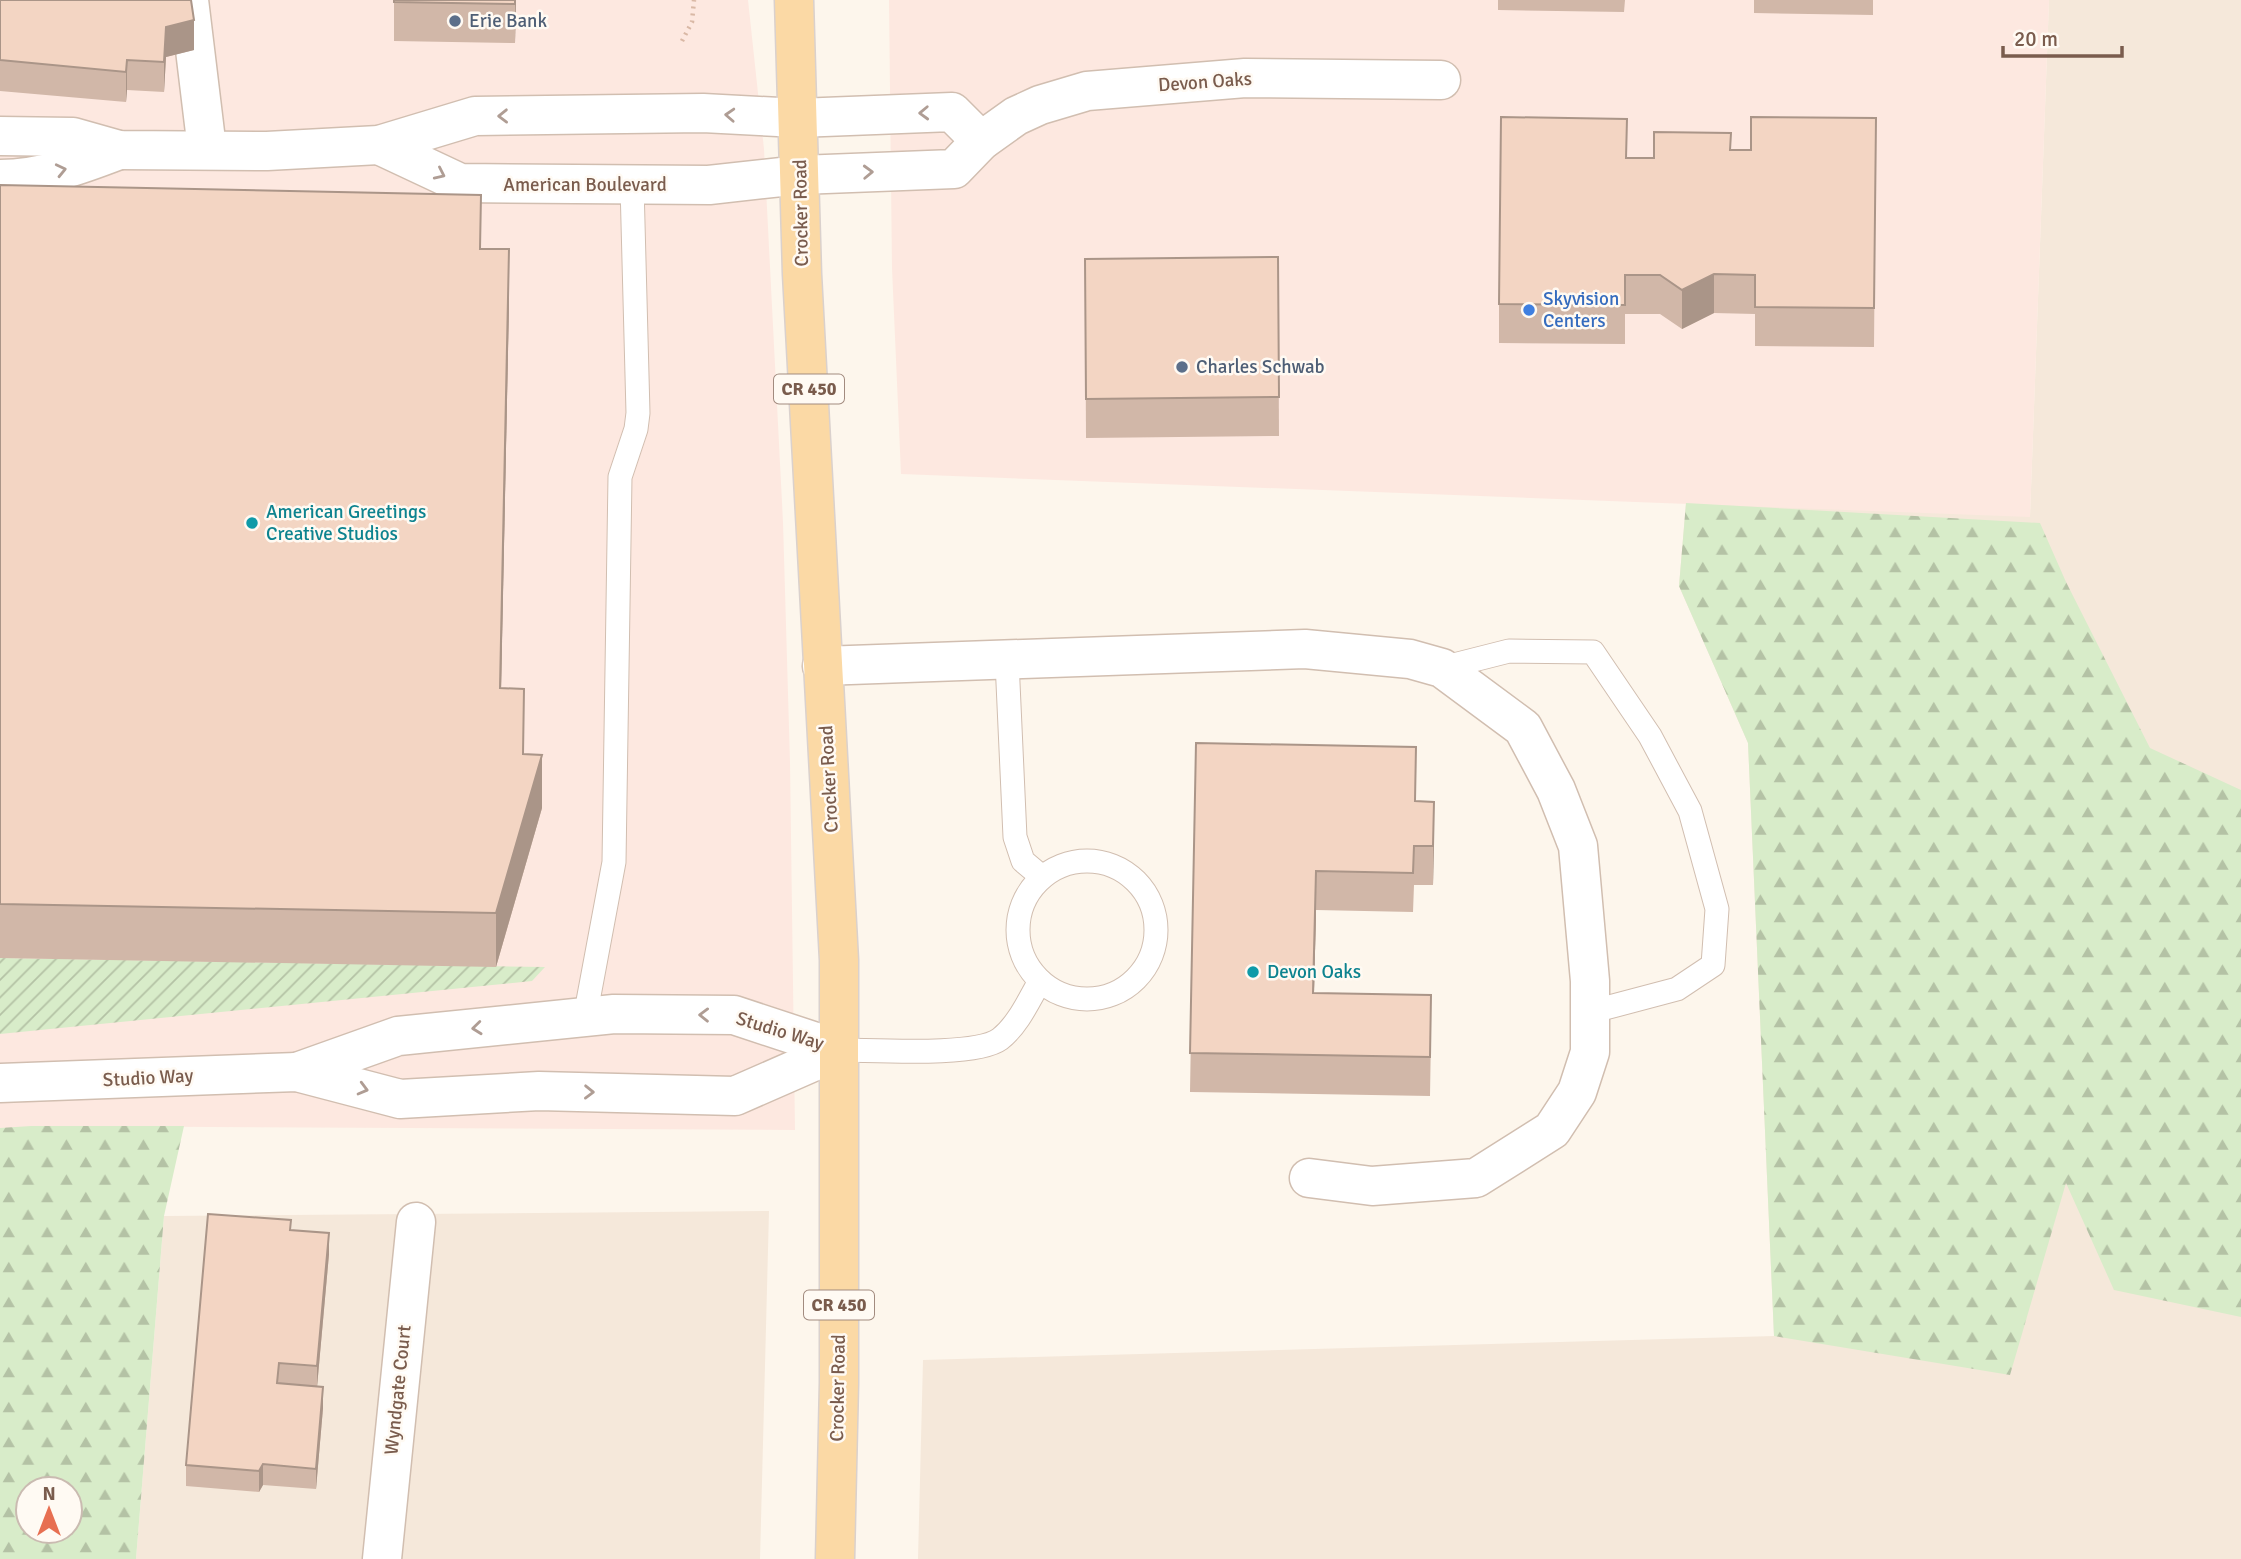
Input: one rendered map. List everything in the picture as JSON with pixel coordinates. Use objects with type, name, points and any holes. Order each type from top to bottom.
[{"type":"main road","name":"Crocker Road","points":[[794,0],[802,274],[839,960],[839,1356],[835,1559]]},
{"type":"street","points":[[189,0],[206,149]]},
{"type":"street","name":"Devon Oaks","points":[[800,175],[954,169],[981,141],[1016,116],[1040,104],[1087,91],[1245,78],[1441,80]]},
{"type":"street","name":"American Boulevard","points":[[0,136],[73,137],[118,150],[267,150],[379,145],[475,116],[703,113],[798,118]]},
{"type":"street","points":[[798,118],[952,113],[981,141]]},
{"type":"street","name":"American Boulevard","points":[[379,145],[460,183],[709,185],[800,175]]},
{"type":"street","name":"American Boulevard","points":[[0,178],[24,179],[74,167],[118,150]]},
{"type":"street","points":[[822,666],[1305,649],[1410,659],[1443,668],[1522,727],[1556,790],[1578,846],[1590,981],[1590,1052],[1577,1092],[1552,1130],[1476,1178],[1372,1186],[1309,1178]]},
{"type":"street","name":"Studio Way","points":[[296,1072],[398,1036],[614,1014],[734,1015],[840,1050]]},
{"type":"street","name":"Studio Way","points":[[0,1083],[296,1072],[400,1099],[539,1091],[734,1096],[840,1050]]},
{"type":"street","name":"Wyndgate Court","points":[[382,1559],[381,1546],[416,1222]]},
{"type":"lane","points":[[585,1017],[614,862],[620,477],[634,437],[638,413],[632,185]]},
{"type":"lane","points":[[1443,668],[1509,651],[1593,652],[1650,736],[1690,811],[1717,909],[1713,965],[1677,989],[1590,1012]]},
{"type":"lane","points":[[1007,660],[1015,837],[1023,861],[1042,877]]},
{"type":"lane","points":[[1085,860],[1107,864],[1128,873],[1143,888],[1154,909],[1157,931],[1153,953],[1142,973],[1126,988],[1105,997],[1083,999],[1060,994],[1040,981],[1026,963],[1018,940],[1019,917],[1027,895],[1042,877],[1062,865],[1085,860]]},
{"type":"lane","points":[[840,1050],[973,1049],[1000,1040],[1018,1019],[1040,981]]},
{"type":"path","points":[[682,41],[692,22],[694,0]]},
{"type":"shaded area","points":[[0,0],[748,0],[764,149],[783,522],[790,762],[795,1130],[31,1126],[28,1475],[14,1475],[14,1524],[0,1559]]},
{"type":"shaded area","points":[[889,0],[2049,0],[2030,517],[901,474],[892,268]]},
{"type":"shaded area","points":[[2049,0],[2241,0],[2241,1559],[918,1559],[923,1360],[1774,1336],[1748,743],[1679,586],[1686,503],[2030,516]]},
{"type":"shaded area","points":[[769,1211],[760,1559],[136,1559],[164,1216]]},
{"type":"green space","points":[[1686,503],[2040,523],[2066,582],[2150,748],[2241,790],[2241,1317],[2114,1290],[2066,1183],[2010,1375],[1774,1336],[1748,743],[1679,586]]},
{"type":"green space","points":[[0,958],[545,967],[532,981],[0,1034]]},
{"type":"green space","points":[[184,1126],[164,1216],[136,1559],[0,1559],[0,1128]]},
{"type":"building","points":[[0,0],[191,0],[194,20],[166,27],[164,62],[127,60],[126,72],[0,60]]},
{"type":"building","points":[[515,0],[515,4],[394,2]]},
{"type":"building","points":[[1501,117],[1627,119],[1626,158],[1654,158],[1654,132],[1731,133],[1730,150],[1751,150],[1751,117],[1876,118],[1874,308],[1755,307],[1755,275],[1714,274],[1682,290],[1660,275],[1625,275],[1625,305],[1499,304]]},
{"type":"building","name":"American Greetings Creative Studios","points":[[0,185],[481,195],[480,249],[509,249],[500,688],[524,689],[523,754],[542,755],[496,913],[0,904]]},
{"type":"building","name":"Charles Schwab","points":[[1278,257],[1279,397],[1086,399],[1085,259]]},
{"type":"building","name":"Devon Oaks","points":[[1196,743],[1416,747],[1415,801],[1434,802],[1433,846],[1414,846],[1413,873],[1316,871],[1313,993],[1431,995],[1430,1057],[1190,1053]]},
{"type":"building","points":[[208,1214],[291,1220],[290,1230],[329,1233],[317,1366],[279,1363],[277,1383],[323,1387],[316,1469],[263,1464],[259,1471],[186,1465]]},
{"type":"place","name":"Erie Bank","points":[[455,21]]},
{"type":"place","name":"Skyvision Centers","points":[[1529,310]]},
{"type":"place","name":"Charles Schwab","points":[[1182,367]]},
{"type":"place","name":"American Greetings Creative Studios","points":[[252,523]]},
{"type":"place","name":"Devon Oaks","points":[[1253,972]]}]
